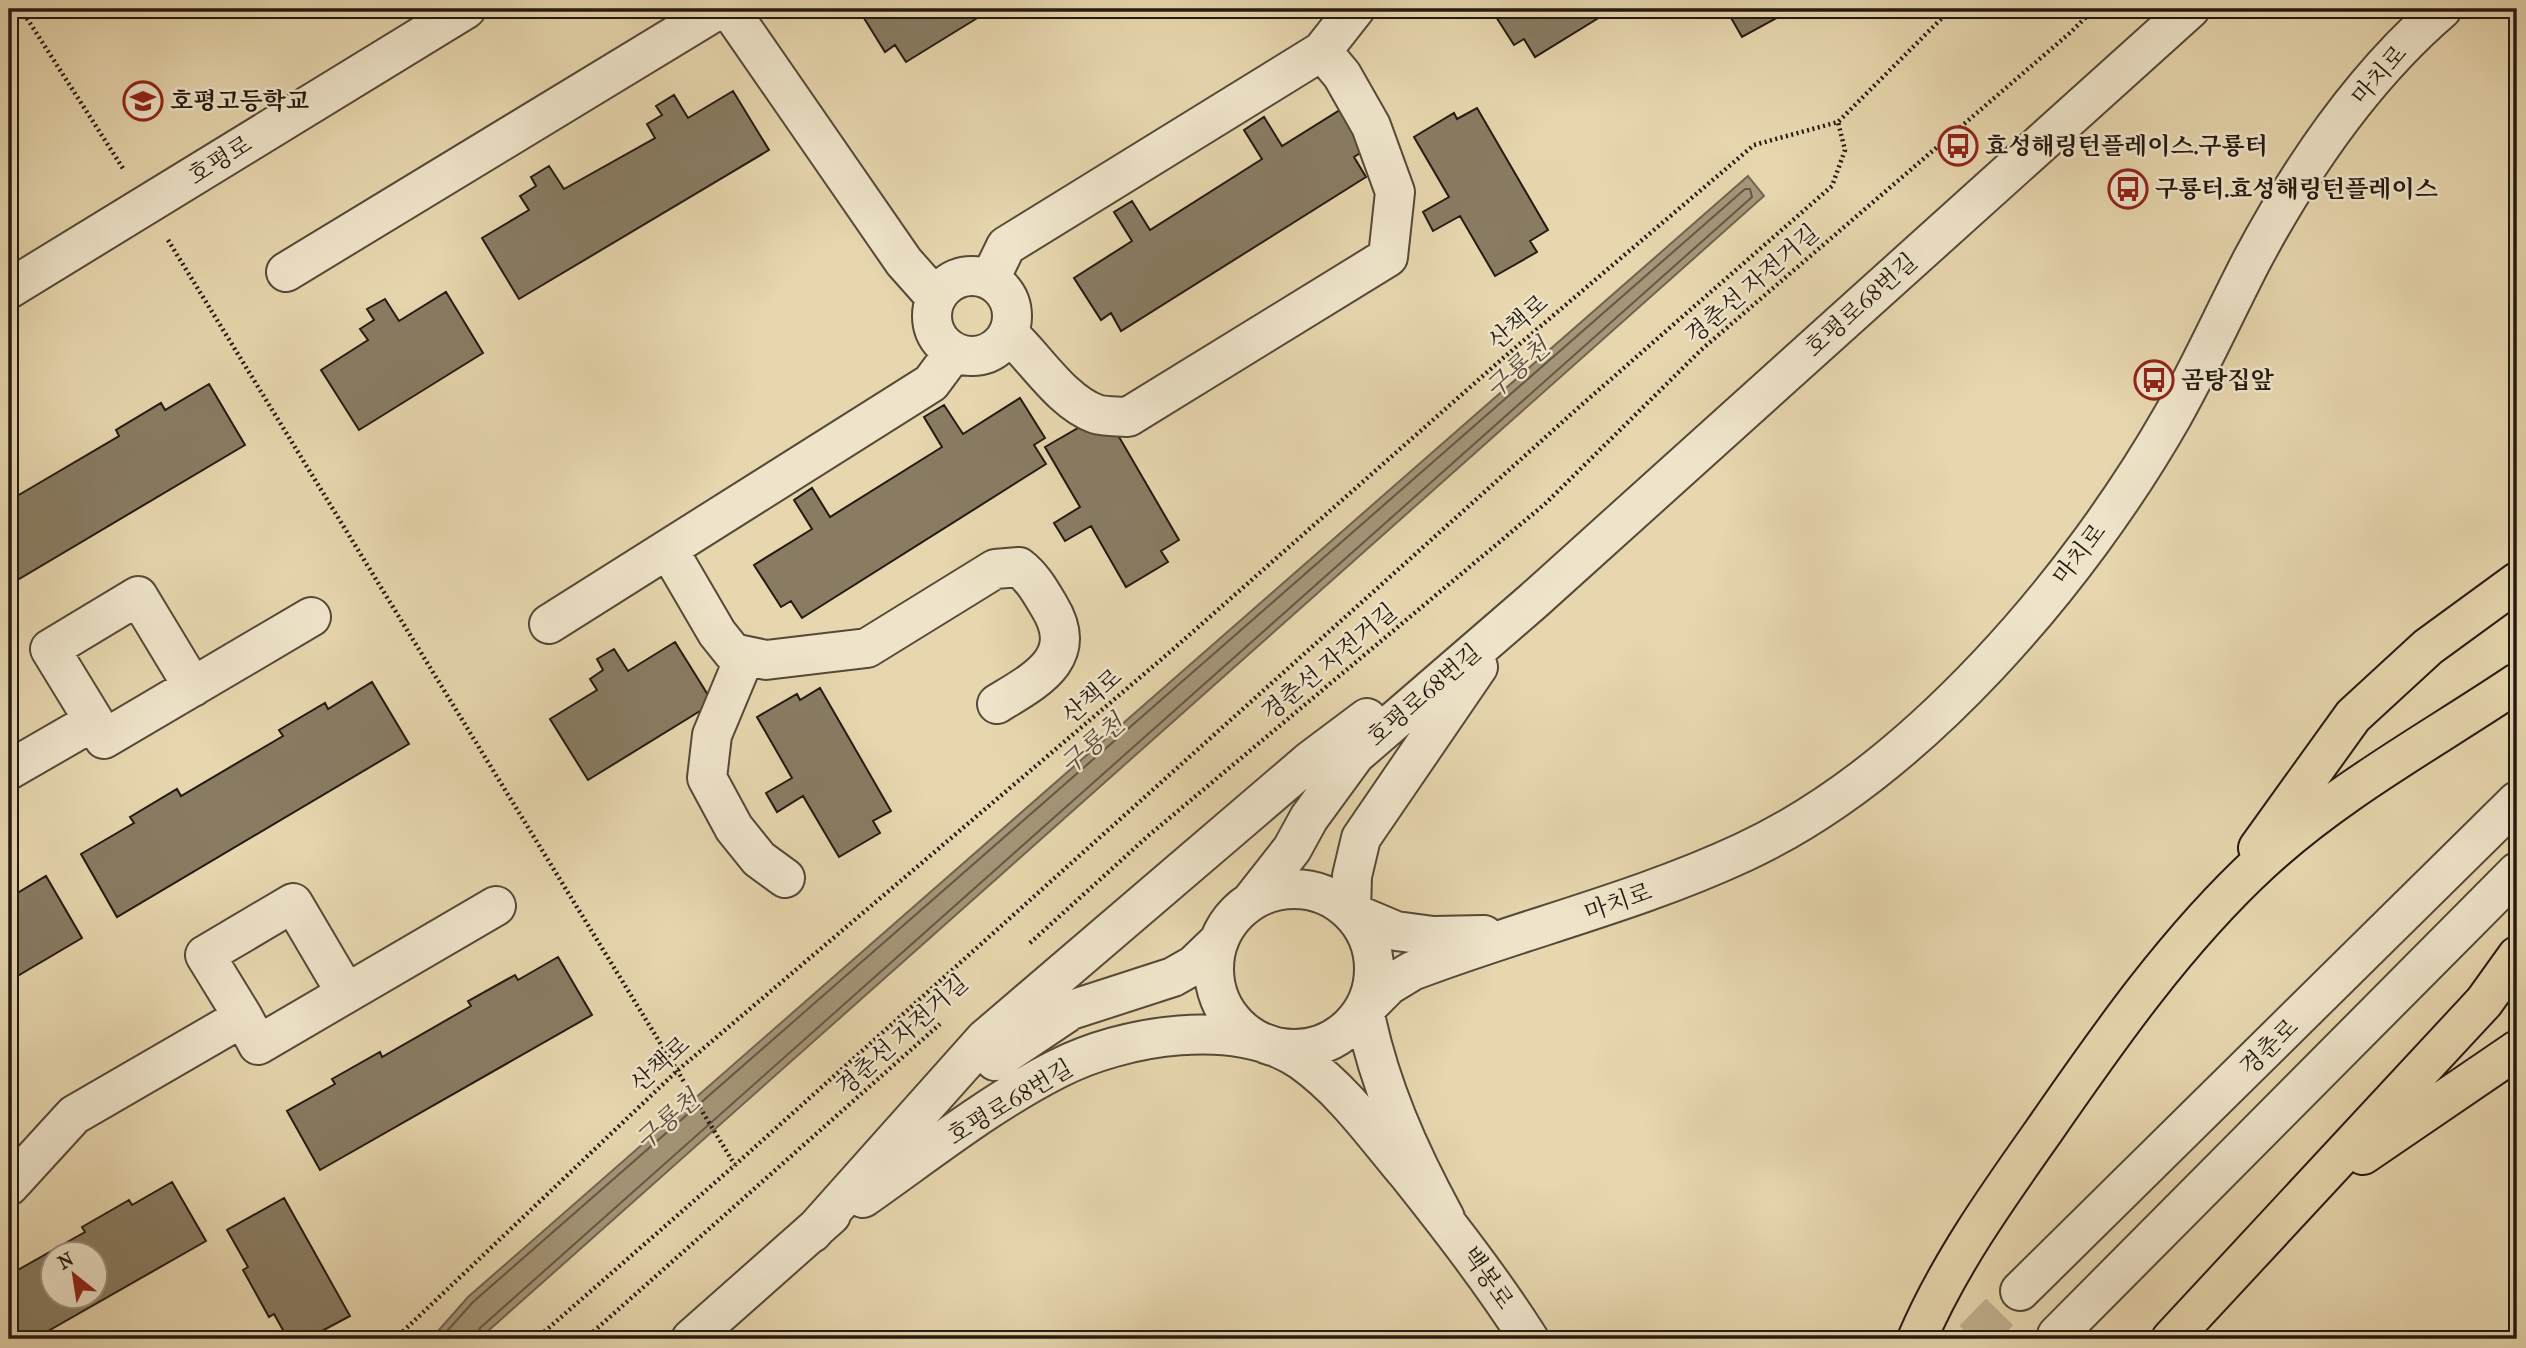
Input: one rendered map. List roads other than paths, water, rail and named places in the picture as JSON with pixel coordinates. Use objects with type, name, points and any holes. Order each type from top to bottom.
[{"type":"highway","points":[[2205,921],[2353,716],[2428,647],[2517,582]]},
{"type":"highway","points":[[1917,1339],[2002,1191],[2145,992],[2205,921],[2262,861],[2332,806],[2517,683]]},
{"type":"highway","points":[[2171,1339],[2484,1002],[2517,956]]},
{"type":"highway","points":[[2312,1189],[2517,1050]]},
{"type":"street","name":"호평로","points":[[9,289],[466,9]]},
{"type":"street","points":[[286,272],[719,9]]},
{"type":"street","points":[[729,9],[904,262],[936,298]]},
{"type":"street","points":[[990,279],[1006,246],[1322,51],[1355,9]]},
{"type":"street","name":"호평로68번길","points":[[1252,900],[1284,860],[1334,782],[1355,755],[1532,602],[2189,9]]},
{"type":"street","name":"마치로","points":[[1364,1010],[1389,985],[1412,971],[1661,888],[1746,851],[1797,825],[1885,760],[1956,695],[2020,629],[2115,508],[2174,413],[2254,257],[2318,152],[2392,56],[2442,9]]},
{"type":"street","points":[[1009,334],[1034,357],[1066,398],[1097,415],[1128,417],[1388,257],[1395,192],[1371,126],[1342,75],[1322,51]]},
{"type":"street","points":[[970,275],[990,279],[1006,294],[1013,313],[1009,334],[995,350],[975,357],[954,352],[938,338],[932,318],[936,298],[950,282],[970,275]]},
{"type":"street","points":[[550,624],[930,383],[954,352]]},
{"type":"street","points":[[668,549],[717,633],[733,653],[766,660],[867,648],[995,569],[1019,568],[1030,576],[1055,616],[1061,641],[1042,677],[997,705]]},
{"type":"street","points":[[193,687],[138,596],[50,649],[104,739],[193,687],[311,617]]},
{"type":"street","points":[[812,1233],[985,1039],[1311,760],[1413,684],[1532,602]]},
{"type":"street","name":"호평로68번길","points":[[1351,912],[1352,876],[1361,838],[1471,675],[1532,602]]},
{"type":"street","points":[[745,656],[712,735],[707,778],[734,828],[759,859],[785,878]]},
{"type":"street","points":[[9,770],[94,721]]},
{"type":"street","name":"경춘로","points":[[2020,1291],[2517,802]]},
{"type":"street","points":[[2057,1335],[2517,872]]},
{"type":"street","points":[[1272,1047],[1298,1050],[1324,1044],[1347,1031],[1364,1010],[1373,985],[1374,959],[1367,934],[1351,912],[1330,897],[1304,889],[1278,890],[1252,900],[1233,918],[1219,941],[1214,967],[1217,994],[1228,1017],[1248,1036],[1299,1060],[1345,1099],[1445,1218]]},
{"type":"street","points":[[346,993],[293,903],[205,955],[258,1045],[496,906]]},
{"type":"street","name":"마치로","points":[[1351,912],[1396,931],[1433,936],[1510,934],[1552,925]]},
{"type":"street","name":"호평로68번길","points":[[691,1339],[812,1233],[1011,1048],[1071,1010],[1173,977],[1195,965],[1219,941]]},
{"type":"street","points":[[1364,1010],[1384,1087],[1403,1135],[1445,1218]]},
{"type":"street","points":[[9,1186],[74,1115],[243,1017]]},
{"type":"street","name":"호평로68번길","points":[[812,1233],[1010,1096],[1059,1068],[1104,1051],[1182,1035],[1220,1035],[1272,1047]]},
{"type":"street","name":"백봉로","points":[[1445,1218],[1529,1339]]},
{"type":"water","points":[[1748,176],[1764,196],[479,1339],[431,1339],[468,1297]]},
{"type":"tunnel","points":[[1973,1339],[2020,1291]]},
{"type":"place","name":"호평고등학교","points":[[143,101]]},
{"type":"place","name":"효성해링턴플레이스.구룡터","points":[[1958,146]]},
{"type":"place","name":"구룡터.효성해링턴플레이스","points":[[2128,189]]},
{"type":"place","name":"곰탕집앞","points":[[2154,380]]},
{"type":"water label","name":"구룡천","points":[[1517,368]]},
{"type":"water label","name":"구룡천","points":[[1092,744]]},
{"type":"water label","name":"구룡천","points":[[667,1120]]}]
